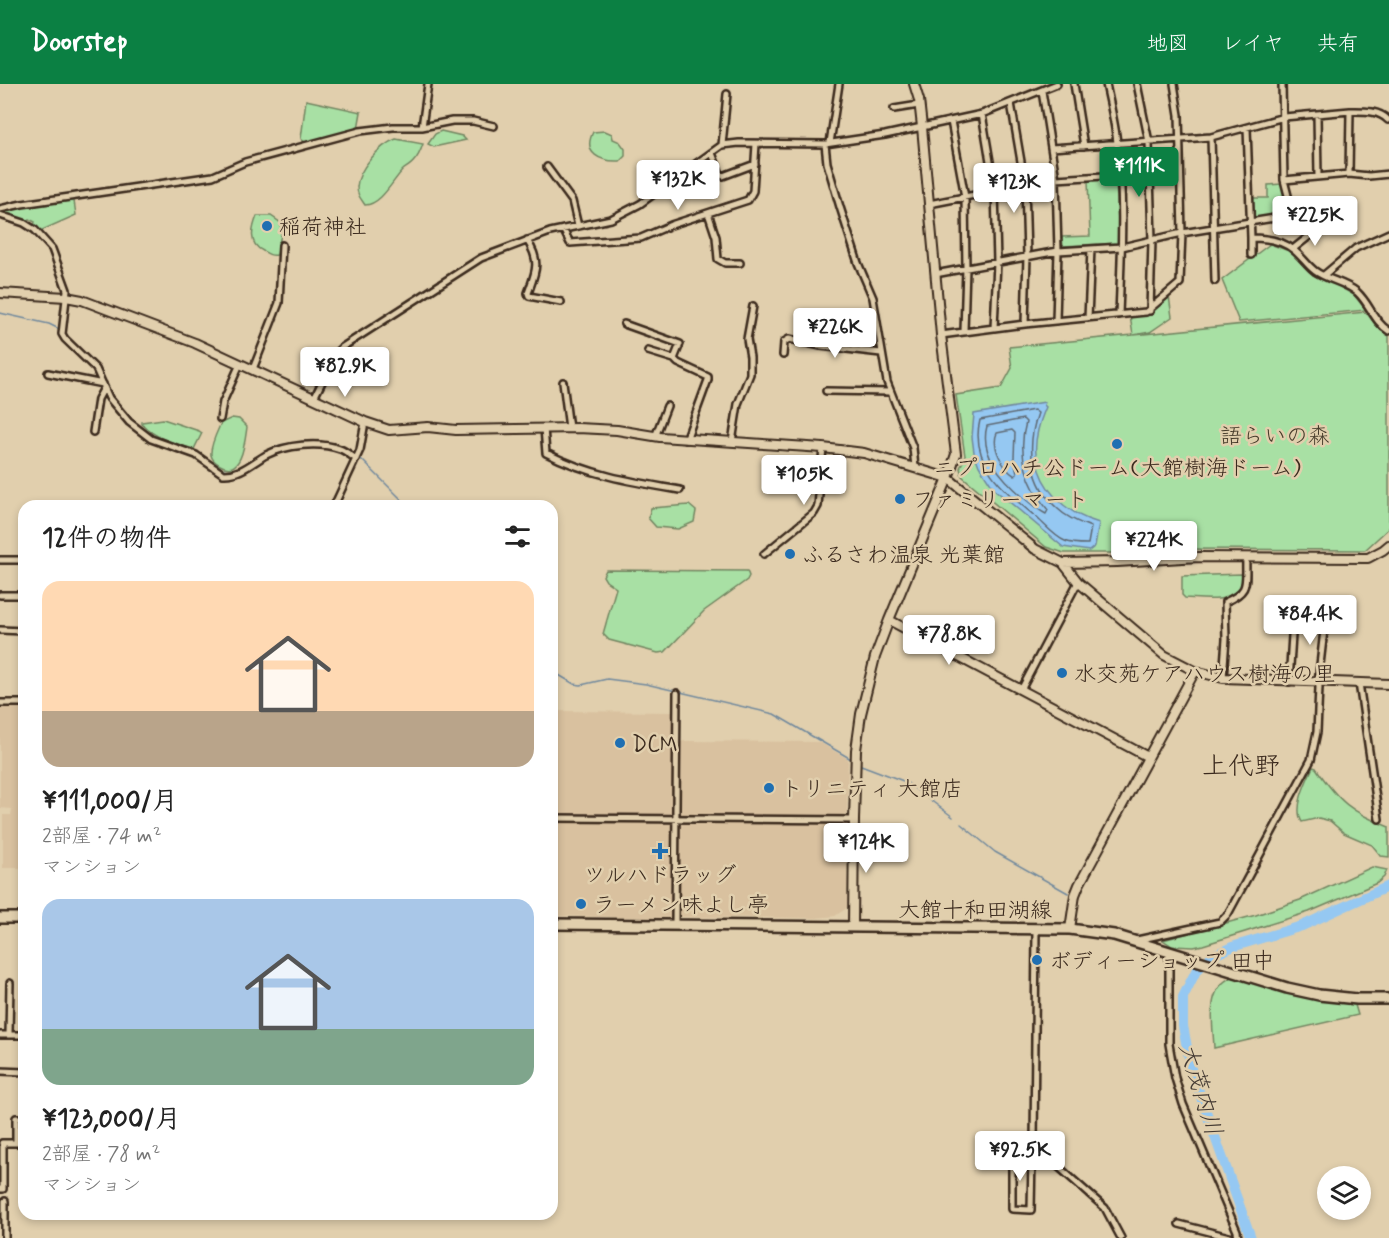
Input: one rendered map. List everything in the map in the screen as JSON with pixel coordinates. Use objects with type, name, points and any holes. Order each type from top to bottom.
[{"type":"main road","points":[[0,918],[18,918]]},
{"type":"main road","name":"大館十和田湖線","points":[[558,924],[1070,929],[1114,935],[1319,995],[1389,999]]},
{"type":"street","points":[[422,127],[428,84]]},
{"type":"street","points":[[839,84],[828,143],[827,163],[858,263],[873,298],[881,353],[891,392],[913,448],[915,467]]},
{"type":"street","points":[[854,927],[856,750],[861,714],[875,657],[956,454],[941,335],[922,128],[914,84]]},
{"type":"street","points":[[314,398],[341,348],[481,258],[563,229],[610,219],[640,204],[722,145],[828,143],[922,128],[982,114],[1057,84]]},
{"type":"street","points":[[1074,84],[1084,146]]},
{"type":"street","points":[[1106,84],[1118,144],[1120,176],[1122,247],[1119,315]]},
{"type":"street","points":[[1137,84],[1149,142],[1152,240],[1150,311]]},
{"type":"street","points":[[941,335],[1150,311],[1180,283],[1182,233],[1179,115],[1174,84]]},
{"type":"street","points":[[935,274],[1058,251],[1122,247],[1182,233],[1293,214],[1284,180],[1282,84]]},
{"type":"street","points":[[1042,91],[1056,179],[1058,251],[1056,321]]},
{"type":"street","points":[[722,145],[727,94]]},
{"type":"street","points":[[1011,103],[1025,185],[1027,256],[1025,324]]},
{"type":"street","points":[[894,109],[919,105]]},
{"type":"street","points":[[1051,148],[1211,137],[1284,117],[1350,111],[1380,114],[1388,120]]},
{"type":"street","points":[[1349,174],[1350,111]]},
{"type":"street","points":[[982,114],[995,191],[997,262],[994,328]]},
{"type":"street","points":[[1317,114],[1318,177]]},
{"type":"street","points":[[0,209],[213,176],[245,162],[360,131],[393,127],[422,127],[452,121],[473,121],[494,126]]},
{"type":"street","points":[[951,121],[965,197],[964,331]]},
{"type":"street","points":[[1247,128],[1251,255]]},
{"type":"street","points":[[1211,137],[1215,281]]},
{"type":"street","points":[[563,229],[570,243],[624,241],[641,238],[671,225],[748,200],[753,191],[756,144]]},
{"type":"street","points":[[712,153],[720,174],[723,176],[755,164]]},
{"type":"street","points":[[547,167],[572,201],[578,226]]},
{"type":"street","points":[[1284,180],[1349,174],[1369,177],[1389,174]]},
{"type":"street","points":[[929,204],[1056,179],[1120,176]]},
{"type":"street","points":[[708,213],[716,237],[718,259],[725,263],[740,263]]},
{"type":"street","points":[[0,215],[24,222],[45,239],[52,249],[67,290],[62,334],[72,347],[96,369],[118,411],[151,439],[196,455],[223,474],[238,472],[267,454],[298,446],[342,450],[356,459]]},
{"type":"street","points":[[1293,249],[1322,226]]},
{"type":"street","points":[[1324,275],[1356,248],[1389,233]]},
{"type":"street","points":[[1251,238],[1265,238],[1293,249],[1316,272],[1355,290],[1366,301],[1379,324],[1389,332]]},
{"type":"street","points":[[527,240],[537,260],[529,296],[561,302]]},
{"type":"street","points":[[254,369],[279,303],[282,245]]},
{"type":"street","points":[[1088,318],[1091,249]]},
{"type":"street","points":[[0,293],[82,300],[162,330],[254,369],[365,422],[389,430],[429,427],[456,430],[543,427],[617,430],[686,440],[823,448],[864,453],[915,467],[948,478],[1035,549],[1063,563],[1078,582],[1164,655],[1195,671],[1223,678],[1389,684]]},
{"type":"street","points":[[732,442],[738,405],[750,374],[747,339],[753,306]]},
{"type":"street","points":[[624,324],[680,344],[674,359]]},
{"type":"street","points":[[783,355],[784,342],[789,339],[821,346],[881,353]]},
{"type":"street","points":[[648,351],[674,359],[708,377],[686,440]]},
{"type":"street","points":[[220,419],[223,402],[240,364]]},
{"type":"street","points":[[48,373],[104,386]]},
{"type":"street","points":[[563,382],[569,428]]},
{"type":"street","points":[[93,432],[98,399],[104,386]]},
{"type":"street","points":[[826,391],[891,392]]},
{"type":"street","points":[[655,437],[667,406]]},
{"type":"street","points":[[337,500],[356,459],[365,422]]},
{"type":"street","points":[[543,427],[546,453],[569,465],[607,477],[680,490]]},
{"type":"street","points":[[764,554],[814,513],[818,506],[823,448]]},
{"type":"street","points":[[1063,563],[1199,557],[1368,558],[1389,544]]},
{"type":"street","points":[[1223,678],[1226,639],[1225,602],[1240,595],[1245,586],[1246,558]]},
{"type":"street","points":[[0,560],[18,560]]},
{"type":"street","points":[[1021,690],[1078,582]]},
{"type":"street","points":[[0,595],[18,595]]},
{"type":"street","points":[[1132,941],[1220,922],[1228,915],[1311,760],[1317,732],[1318,682],[1326,613]]},
{"type":"street","points":[[889,620],[1148,757]]},
{"type":"street","points":[[0,630],[18,630]]},
{"type":"street","points":[[1289,682],[1292,635]]},
{"type":"street","points":[[1070,929],[1075,895],[1079,885],[1195,671]]},
{"type":"street","points":[[1359,683],[1379,819]]},
{"type":"street","points":[[675,924],[677,693]]},
{"type":"street","points":[[0,703],[18,703]]},
{"type":"street","points":[[558,818],[854,820]]},
{"type":"street","points":[[1036,929],[1034,1145],[1105,1208],[1120,1238]]},
{"type":"street","points":[[1169,952],[1169,1044],[1175,1078],[1238,1238]]},
{"type":"street","points":[[9,1035],[10,983]]},
{"type":"street","points":[[0,1035],[18,1035]]},
{"type":"street","points":[[0,1071],[18,1072]]},
{"type":"street","points":[[0,1188],[3,1189],[2,1143],[16,1143],[16,1118],[18,1118]]},
{"type":"street","points":[[1032,1155],[1012,1154],[1012,1209],[1031,1210],[1032,1155],[1037,1148]]},
{"type":"street","points":[[5,1201],[5,1238]]},
{"type":"street","points":[[1179,1224],[1233,1238]]},
{"type":"shaded area","points":[[0,705],[18,705],[18,868],[3,868],[3,815],[11,815],[12,809],[0,808]]},
{"type":"shaded area","points":[[558,711],[676,712],[674,817],[558,815]]},
{"type":"shaded area","points":[[681,742],[819,742],[848,759],[847,814],[832,817],[679,817]]},
{"type":"shaded area","points":[[558,820],[671,822],[673,824],[673,918],[558,916]]},
{"type":"shaded area","points":[[679,822],[835,823],[847,826],[847,908],[835,916],[817,918],[678,917]]},
{"type":"green space","points":[[306,100],[361,112],[358,129],[305,142],[301,139]]},
{"type":"green space","points":[[441,131],[462,136],[466,140],[434,147],[428,144],[435,134]]},
{"type":"green space","points":[[605,131],[612,134],[613,139],[620,142],[625,149],[625,156],[620,161],[600,158],[592,151],[590,140],[593,132]]},
{"type":"green space","points":[[396,139],[423,144],[415,159],[381,197],[365,205],[357,190],[361,173],[383,146]]},
{"type":"green space","points":[[1116,179],[1119,243],[1063,246],[1062,237],[1090,236],[1088,180]]},
{"type":"green space","points":[[1282,184],[1289,210],[1287,213],[1254,218],[1252,198],[1268,198],[1268,185]]},
{"type":"green space","points":[[74,201],[76,215],[40,231],[34,227],[35,222],[29,219],[26,222],[0,214],[0,211]]},
{"type":"green space","points":[[257,216],[271,216],[281,223],[277,255],[268,254],[255,244],[252,236]]},
{"type":"green space","points":[[1270,244],[1289,251],[1313,275],[1354,295],[1366,310],[1239,322],[1222,280]]},
{"type":"green space","name":"語らいの森","points":[[1169,296],[1172,317],[1150,332],[1134,335],[1366,312],[1375,324],[1389,336],[1389,528],[1365,550],[1174,549],[1129,553],[1064,553],[1046,547],[962,476],[960,468],[965,456],[956,395],[1001,388],[1012,368],[1009,347],[1133,335],[1130,316],[1150,312]]},
{"type":"green space","points":[[232,418],[239,419],[247,427],[241,456],[233,467],[227,468],[214,461],[211,451],[221,423]]},
{"type":"green space","points":[[163,419],[202,433],[194,449],[160,437],[142,424],[142,422]]},
{"type":"green space","points":[[689,505],[696,511],[694,522],[678,529],[656,527],[648,518],[651,508]]},
{"type":"green space","points":[[606,570],[747,571],[749,576],[747,580],[704,611],[665,652],[658,653],[609,640],[603,634],[616,588],[603,576]]},
{"type":"green space","points":[[1241,574],[1244,578],[1241,587],[1229,597],[1202,599],[1185,598],[1182,595],[1182,576]]},
{"type":"green space","points":[[1313,767],[1347,805],[1389,827],[1389,857],[1381,856],[1372,845],[1344,833],[1330,821],[1319,818],[1302,822],[1300,802]]},
{"type":"green space","points":[[1372,867],[1387,870],[1384,877],[1377,883],[1309,912],[1194,947],[1172,946],[1163,940],[1256,915],[1300,900]]},
{"type":"green space","points":[[1232,977],[1298,995],[1355,1005],[1358,1015],[1214,1048],[1212,1007],[1214,998],[1223,982]]},
{"type":"water","points":[[1045,402],[1046,407],[1038,430],[1036,446],[1041,476],[1058,500],[1070,510],[1099,523],[1095,546],[1089,551],[1063,547],[994,489],[979,466],[974,452],[972,437],[974,414]]},
{"type":"waterway","points":[[0,313],[49,324],[59,329]]},
{"type":"waterway","points":[[66,335],[71,341]]},
{"type":"waterway","points":[[74,344],[95,363],[116,403]]},
{"type":"waterway","points":[[125,413],[141,428]]},
{"type":"waterway","points":[[217,467],[224,470],[238,468],[272,448],[300,443]]},
{"type":"waterway","points":[[186,449],[196,452],[213,464]]},
{"type":"waterway","points":[[361,459],[402,500]]},
{"type":"waterway","points":[[558,675],[574,684],[581,685],[607,679],[646,684],[774,714],[851,759]]},
{"type":"waterway","points":[[861,765],[906,782],[953,817]]},
{"type":"waterway","points":[[961,824],[995,852],[1068,893]]},
{"type":"waterway","name":"大茂内川","points":[[1251,1238],[1191,1069],[1183,1026],[1183,997],[1196,971],[1212,956],[1232,947],[1302,926],[1389,886]]},
{"type":"place","name":"稲荷神社","points":[[267,226]]},
{"type":"place","name":"ニプロハチ公ドーム(大館樹海ドーム)","points":[[1117,444]]},
{"type":"place","name":"ファミリーマート","points":[[900,499]]},
{"type":"place","name":"ふるさわ温泉 光葉館","points":[[790,554]]},
{"type":"place","name":"水交苑ケアハウス樹海の里","points":[[1062,673]]},
{"type":"place","name":"DCM","points":[[620,743]]},
{"type":"place","name":"トリニティ 大館店","points":[[769,788]]},
{"type":"place","name":"ツルハドラッグ","points":[[660,851]]},
{"type":"place","name":"ラーメン味よし亭","points":[[581,904]]},
{"type":"place","name":"ボディーショップ 田中","points":[[1037,960]]},
{"type":"district","name":"上代野","points":[[1241,765]]}]
